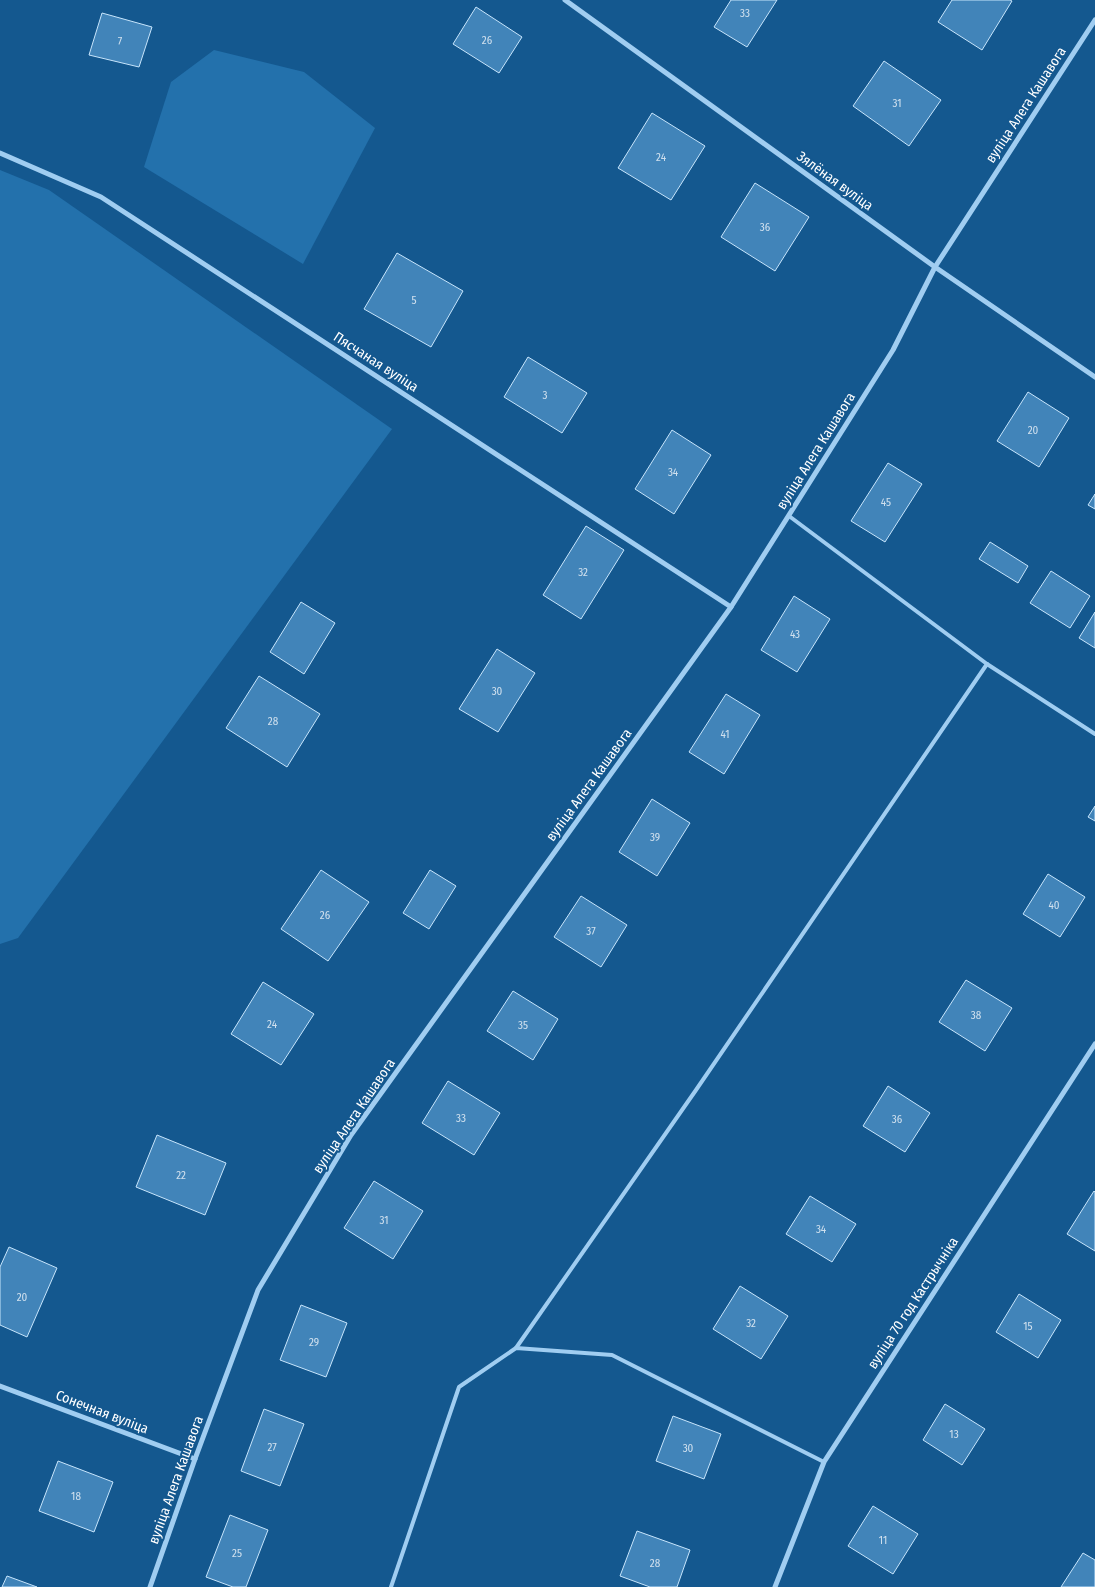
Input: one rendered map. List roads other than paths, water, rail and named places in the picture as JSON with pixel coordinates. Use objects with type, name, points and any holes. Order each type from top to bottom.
[{"type":"street","name":"Зялёная вуліца","points":[[565,0],[935,266],[1095,376]]},
{"type":"street","name":"вуліца Алега Кашавога","points":[[150,1587],[258,1290],[351,1135],[731,607],[893,350],[935,266],[1095,20]]},
{"type":"street","name":"Пясчаная вуліца","points":[[0,153],[101,197],[731,607]]},
{"type":"street","name":"вуліца 70 год Кастрычніка","points":[[775,1587],[824,1462],[1095,1044]]},
{"type":"street","name":"Сонечная вуліца","points":[[0,1386],[195,1459]]},
{"type":"lane","points":[[789,516],[987,664],[1095,734]]},
{"type":"lane","points":[[391,1587],[459,1387],[516,1348],[696,1090],[987,664]]},
{"type":"lane","points":[[516,1348],[612,1356],[824,1462]]}]
